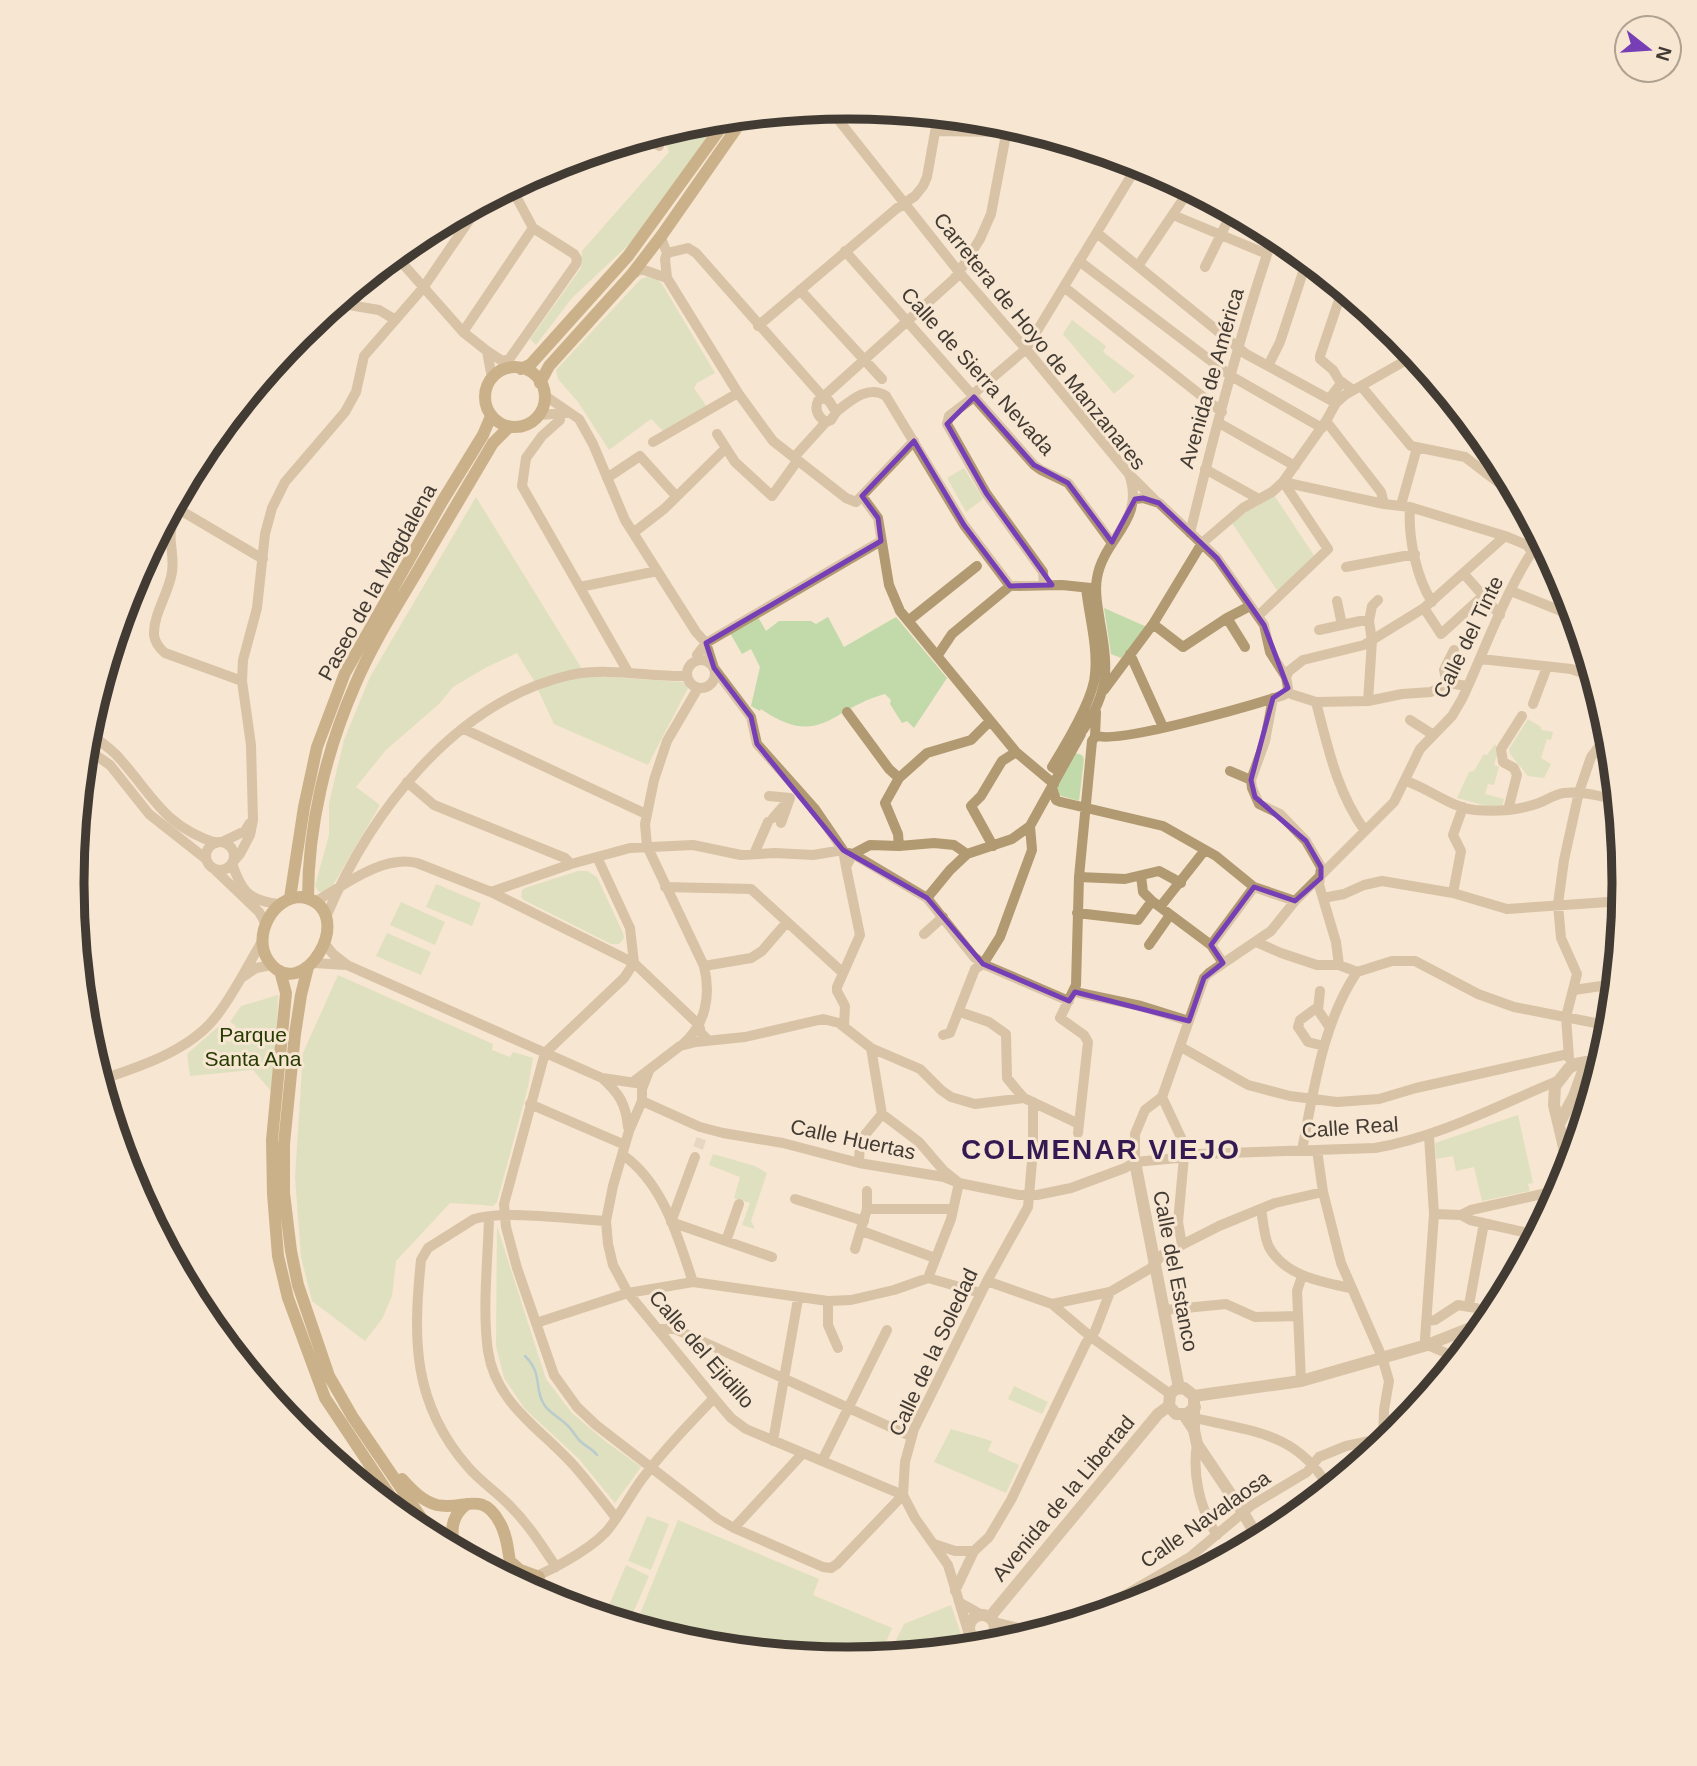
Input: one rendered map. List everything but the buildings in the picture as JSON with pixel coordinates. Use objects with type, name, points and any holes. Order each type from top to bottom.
[{"type":"main road","points":[[720,130],[628,256],[531,364],[513,366],[492,378],[485,397],[486,407],[496,421],[509,427],[526,425],[539,415],[542,389],[549,366],[637,272],[738,127]]},
{"type":"main road","points":[[513,366],[532,374],[542,389]]},
{"type":"main road","name":"Paseo de la Magdalena","points":[[285,901],[317,747],[341,682],[387,597],[483,435],[491,416]]},
{"type":"main road","name":"Paseo de la Magdalena","points":[[312,900],[308,878],[318,803],[331,749],[355,684],[392,612],[493,443],[509,427]]},
{"type":"main road","points":[[366,1476],[338,1428],[325,1398],[288,1298],[278,1256],[272,1140],[286,993],[276,968],[265,955],[263,940],[266,924],[285,901],[312,900],[326,917],[327,933],[311,965],[301,995],[284,1144],[284,1193],[298,1285],[329,1376],[352,1416],[420,1516]]},
{"type":"main road","points":[[276,968],[289,973],[311,965]]},
{"type":"main road","points":[[325,1398],[389,1494]]},
{"type":"main road","points":[[352,1416],[415,1493],[434,1504],[446,1506],[468,1503],[486,1506],[494,1513],[501,1525],[514,1571]]},
{"type":"main road","points":[[454,1537],[454,1519],[458,1511],[468,1503]]},
{"type":"main road","points":[[512,1563],[520,1570],[539,1577]]},
{"type":"main road","points":[[510,1569],[512,1563]]},
{"type":"street","name":"Carretera de Hoyo de Manzanares","points":[[837,118],[959,272],[1129,474],[1135,499],[1131,512],[1099,569],[1092,591],[1106,660],[1104,690],[1096,711],[1056,769]]},
{"type":"street","points":[[758,326],[845,251],[915,196],[927,177],[936,124]]},
{"type":"street","points":[[935,131],[972,129]]},
{"type":"street","points":[[826,422],[817,414],[816,406],[823,397],[954,279],[980,239],[990,214],[1005,135]]},
{"type":"street","points":[[1044,585],[1043,572],[986,493],[947,424],[949,416],[1026,349],[1133,174]]},
{"type":"street","points":[[513,366],[510,358],[577,259],[574,254],[533,228],[515,195]]},
{"type":"street","points":[[1138,266],[1185,196]]},
{"type":"street","points":[[1173,215],[1267,254]]},
{"type":"street","points":[[215,870],[227,869],[240,854],[250,835],[253,820],[251,745],[242,681],[243,660],[257,608],[271,508],[285,482],[345,412],[356,392],[365,356],[423,288],[470,219]]},
{"type":"street","points":[[1205,267],[1228,220]]},
{"type":"street","points":[[463,332],[533,228]]},
{"type":"street","points":[[1097,233],[1238,347],[1332,401]]},
{"type":"street","points":[[661,238],[666,256],[667,278],[738,393],[773,441],[846,498],[859,499],[878,518],[892,597],[908,621],[1016,752],[1045,776],[1053,786],[1056,800],[1163,826],[1205,850],[1254,887],[1299,897],[1317,892],[1324,898]]},
{"type":"street","name":"Avenida de América","points":[[1190,533],[1238,347],[1270,245]]},
{"type":"street","points":[[637,272],[666,256],[688,248],[696,253],[836,412]]},
{"type":"street","name":"Calle de Sierra Nevada","points":[[845,251],[1034,465],[1068,483],[1112,543]]},
{"type":"street","points":[[1079,261],[1231,376],[1324,425],[1381,492],[1384,505]]},
{"type":"street","points":[[402,263],[463,332],[487,351],[513,366]]},
{"type":"street","points":[[1268,366],[1280,342],[1304,269]]},
{"type":"street","points":[[637,272],[667,278]]},
{"type":"street","points":[[1064,287],[1222,412]]},
{"type":"street","points":[[800,290],[882,379]]},
{"type":"street","points":[[1340,297],[1320,356],[1342,382],[1357,388],[1411,446],[1465,457],[1500,484]]},
{"type":"street","points":[[348,305],[379,310],[394,320]]},
{"type":"street","points":[[487,351],[492,378]]},
{"type":"street","points":[[1332,401],[1408,363]]},
{"type":"street","points":[[1104,690],[1153,624],[1202,543],[1243,508],[1283,482],[1324,425],[1342,382]]},
{"type":"street","points":[[542,389],[563,416]]},
{"type":"street","points":[[653,442],[738,393]]},
{"type":"street","points":[[717,434],[735,462],[772,496],[795,464],[797,454],[836,412],[865,393],[881,393],[886,396],[964,525],[1010,586]]},
{"type":"street","points":[[539,415],[579,419],[633,533],[696,632],[706,643],[715,678],[708,687],[698,688],[690,684],[687,676],[690,666],[706,643],[881,541]]},
{"type":"street","points":[[563,416],[542,436],[526,458],[522,486],[628,671]]},
{"type":"street","points":[[1219,423],[1295,466]]},
{"type":"street","points":[[859,499],[914,441]]},
{"type":"street","points":[[1417,448],[1405,506],[1428,605],[1441,634],[1483,596]]},
{"type":"street","points":[[633,533],[725,449]]},
{"type":"street","points":[[607,478],[640,456],[676,496]]},
{"type":"street","points":[[1205,469],[1259,499]]},
{"type":"street","points":[[1129,474],[1216,558],[1264,625],[1270,652],[1286,677]]},
{"type":"street","points":[[1283,482],[1384,505],[1405,506],[1506,536],[1527,544],[1531,551],[1538,553]]},
{"type":"street","points":[[1258,616],[1328,549],[1283,482]]},
{"type":"street","points":[[1135,499],[1143,498],[1159,503]]},
{"type":"street","points":[[177,518],[185,513],[184,505]]},
{"type":"street","points":[[185,513],[262,559]]},
{"type":"street","points":[[169,533],[172,571],[156,624],[154,636],[157,646],[165,653],[242,681]]},
{"type":"street","points":[[1339,965],[1336,942],[1319,885],[1321,867],[1306,841],[1280,814],[1259,804],[1251,780],[1284,694],[1286,677],[1289,671],[1303,660],[1372,641],[1428,605],[1506,536]]},
{"type":"street","name":"Calle del Tinte","points":[[1162,1097],[1204,978],[1271,931],[1299,897],[1321,878],[1394,802],[1420,749],[1452,716],[1535,547]]},
{"type":"street","points":[[1346,567],[1415,554]]},
{"type":"street","points":[[908,621],[977,566]]},
{"type":"street","points":[[580,587],[657,571]]},
{"type":"street","points":[[1464,574],[1500,615]]},
{"type":"street","points":[[927,898],[950,870],[968,854],[1012,839],[1030,826],[1053,786],[1056,769],[1096,677],[1088,606],[1092,591],[1044,585],[1010,586],[952,634],[938,655]]},
{"type":"street","points":[[1511,591],[1563,612]]},
{"type":"street","points":[[1368,701],[1372,641],[1369,621],[1372,606],[1378,600]]},
{"type":"street","points":[[1337,601],[1342,625]]},
{"type":"street","points":[[1153,624],[1184,647],[1250,606]]},
{"type":"street","points":[[1227,618],[1245,647]]},
{"type":"street","points":[[1319,630],[1369,621]]},
{"type":"street","points":[[695,659],[696,632]]},
{"type":"street","points":[[1447,684],[1444,670],[1454,650]]},
{"type":"street","points":[[1130,654],[1163,727]]},
{"type":"street","points":[[695,659],[714,668],[751,717],[757,744],[799,789],[843,850],[860,936],[842,972],[837,991],[845,1006],[844,1026]]},
{"type":"street","points":[[1481,659],[1571,669],[1583,673]]},
{"type":"street","points":[[1106,660],[1112,665],[1121,666]]},
{"type":"street","points":[[1533,704],[1547,667]]},
{"type":"street","points":[[326,917],[338,888],[381,815],[435,753],[485,713],[537,685],[572,675],[628,671],[687,676]]},
{"type":"street","points":[[1082,732],[1090,729],[1094,737],[1110,738],[1163,727],[1284,694],[1311,701],[1368,701],[1402,694],[1431,692],[1447,684],[1468,686]]},
{"type":"street","points":[[621,1098],[621,1085],[649,1071],[692,1036],[699,1025],[707,998],[704,966],[647,846],[646,819],[654,780],[667,741],[698,688]]},
{"type":"street","points":[[1311,701],[1335,776],[1352,814],[1365,831]]},
{"type":"street","name":"Carretera de Hoyo de Manzanares","points":[[1072,996],[1079,877],[1096,711]]},
{"type":"street","points":[[846,712],[889,769],[899,778]]},
{"type":"street","points":[[1508,810],[1517,775],[1514,768],[1503,762],[1501,749],[1522,716]]},
{"type":"street","points":[[1410,720],[1432,734]]},
{"type":"street","points":[[899,846],[898,834],[886,803],[899,778],[927,753],[971,740],[990,721]]},
{"type":"street","points":[[464,729],[646,819]]},
{"type":"street","points":[[98,740],[119,756],[157,807],[193,836],[233,850],[232,863],[239,884],[252,897],[262,902],[285,901]]},
{"type":"street","points":[[1564,1152],[1554,1096],[1563,1076],[1568,1054],[1566,1017],[1577,974],[1561,937],[1558,904],[1564,860],[1579,792],[1591,757],[1600,745]]},
{"type":"street","points":[[993,846],[971,806],[981,796],[1002,761],[1016,752]]},
{"type":"street","points":[[96,755],[110,765],[149,814],[206,859],[209,866],[259,912],[266,924]]},
{"type":"street","points":[[1045,776],[1056,769]]},
{"type":"street","points":[[1230,771],[1251,780]]},
{"type":"street","points":[[1406,781],[1474,810],[1508,810],[1535,804],[1561,793],[1579,792],[1608,798]]},
{"type":"street","points":[[407,782],[433,805],[565,858],[571,864]]},
{"type":"street","points":[[754,854],[774,821],[799,789]]},
{"type":"street","points":[[769,796],[790,798]]},
{"type":"street","points":[[1453,893],[1461,851],[1453,835],[1463,807]]},
{"type":"street","points":[[630,848],[646,819]]},
{"type":"street","points":[[206,859],[209,847],[244,831],[253,820]]},
{"type":"street","points":[[943,1035],[950,1033],[975,969],[983,964],[1000,937],[1032,850],[1030,826]]},
{"type":"street","points":[[846,867],[853,854],[870,845],[934,843],[954,845],[968,854]]},
{"type":"street","points":[[491,892],[571,864],[630,848],[693,845],[741,855],[813,855],[843,850],[927,898],[974,957],[983,964],[1072,996],[1141,1006],[1189,1021]]},
{"type":"street","points":[[1077,912],[1138,919],[1181,883],[1205,850]]},
{"type":"street","points":[[357,853],[359,862],[364,867],[373,869]]},
{"type":"street","points":[[597,857],[630,928],[634,963],[624,978],[545,1053],[507,1192],[504,1217],[517,1268],[554,1375],[564,1391],[596,1425],[718,1519],[831,1568],[903,1496],[948,1565],[970,1638]]},
{"type":"street","points":[[312,900],[373,869],[407,860],[491,892],[634,963],[699,1025],[701,1033],[708,1040]]},
{"type":"street","points":[[1079,877],[1113,880],[1159,871],[1181,883]]},
{"type":"street","points":[[1141,876],[1143,892],[1211,945],[1223,963]]},
{"type":"street","points":[[1324,898],[1382,881],[1453,893],[1507,909],[1612,901]]},
{"type":"street","points":[[515,904],[510,894],[516,884]]},
{"type":"street","points":[[665,887],[751,889],[842,972]]},
{"type":"street","points":[[1211,945],[1254,887]]},
{"type":"street","points":[[1149,945],[1170,915]]},
{"type":"street","points":[[925,934],[943,917]]},
{"type":"street","points":[[704,966],[751,958],[762,951],[788,922]]},
{"type":"street","points":[[109,1076],[184,1044],[212,1021],[263,940]]},
{"type":"street","points":[[1256,942],[1317,965],[1339,965],[1360,972]]},
{"type":"street","points":[[324,943],[332,954],[347,965],[602,1078],[630,1082],[642,1089]]},
{"type":"street","points":[[1302,1150],[1324,1046],[1343,997],[1360,972],[1392,961],[1415,961],[1478,994],[1514,1007],[1599,1024]]},
{"type":"street","points":[[311,965],[347,965]]},
{"type":"street","points":[[240,978],[256,968],[276,968]]},
{"type":"street","points":[[1574,990],[1606,985]]},
{"type":"street","points":[[1320,991],[1318,1010],[1330,1028]]},
{"type":"street","points":[[960,1012],[989,1022],[1003,1031],[1007,1041],[1007,1078],[1029,1100],[1079,1128],[1088,1042],[1084,1035],[1060,1018],[1072,996]]},
{"type":"street","points":[[1318,1010],[1315,1009],[1300,1020],[1298,1027],[1308,1042],[1324,1046]]},
{"type":"street","points":[[680,1046],[765,1034],[815,1020],[831,1021],[844,1026],[872,1048],[914,1065],[925,1072],[946,1094],[975,1104],[1029,1100]]},
{"type":"street","points":[[1181,1047],[1248,1085],[1312,1100],[1337,1101],[1379,1099],[1416,1088],[1568,1054]]},
{"type":"street","points":[[872,1048],[882,1114],[919,1142],[944,1171],[959,1183],[953,1209],[928,1278]]},
{"type":"street","points":[[1563,1076],[1581,1062],[1591,1063]]},
{"type":"street","points":[[1559,1124],[1582,1074],[1590,1069]]},
{"type":"street","points":[[602,1078],[621,1098],[633,1105],[640,1102],[649,1071]]},
{"type":"street","points":[[1563,1076],[1571,1076],[1577,1083]]},
{"type":"street","name":"Calle Real","points":[[1061,1190],[1135,1162],[1198,1154],[1375,1148],[1429,1136],[1563,1076]]},
{"type":"street","points":[[1554,1096],[1561,1103],[1570,1101]]},
{"type":"street","points":[[1135,1162],[1135,1134],[1145,1110],[1162,1097],[1185,1146],[1178,1222],[1182,1245]]},
{"type":"street","name":"Calle del Ejidillo","points":[[621,1098],[629,1131]]},
{"type":"street","name":"Calle de la Soledad","points":[[903,1496],[905,1462],[911,1436],[987,1281],[1023,1218],[1029,1196],[1033,1150],[1029,1100]]},
{"type":"street","name":"Calle del Ejidillo","points":[[640,1102],[613,1186],[606,1221],[607,1244],[613,1265],[628,1293],[731,1418],[746,1429],[903,1496]]},
{"type":"street","name":"Calle Huertas","points":[[640,1102],[705,1132],[783,1143],[859,1163],[944,1177],[959,1183],[1029,1196],[1061,1190]]},
{"type":"street","points":[[530,1104],[624,1150],[662,1202],[693,1282]]},
{"type":"street","points":[[859,1163],[860,1141],[882,1114]]},
{"type":"street","points":[[1429,1136],[1434,1214],[1425,1339],[1427,1345],[1450,1355]]},
{"type":"street","points":[[1317,1150],[1323,1192],[1341,1263],[1382,1357],[1389,1381],[1384,1410],[1385,1428]]},
{"type":"street","points":[[671,1222],[695,1157]]},
{"type":"street","name":"Calle del Estanco","points":[[1135,1162],[1165,1310],[1173,1396]]},
{"type":"street","points":[[855,1250],[867,1209],[867,1191]]},
{"type":"street","points":[[1052,1304],[1110,1292],[1151,1268],[1161,1255],[1219,1226],[1294,1198],[1323,1192]]},
{"type":"street","points":[[1461,1215],[1471,1210],[1547,1193]]},
{"type":"street","points":[[794,1199],[935,1258]]},
{"type":"street","points":[[726,1241],[739,1204]]},
{"type":"street","points":[[867,1209],[953,1209]]},
{"type":"street","points":[[1261,1209],[1268,1246],[1285,1265],[1302,1276],[1350,1288]]},
{"type":"street","points":[[1434,1214],[1461,1215],[1528,1233]]},
{"type":"street","points":[[489,1217],[487,1314],[488,1350],[493,1370],[513,1407],[576,1468],[616,1518]]},
{"type":"street","points":[[556,1567],[533,1531],[510,1505],[469,1469],[446,1440],[429,1404],[418,1365],[415,1331],[418,1291],[424,1252],[474,1219],[504,1217],[606,1221]]},
{"type":"street","points":[[671,1222],[772,1257]]},
{"type":"street","points":[[1469,1305],[1483,1223]]},
{"type":"street","points":[[1301,1381],[1297,1291],[1302,1276]]},
{"type":"street","points":[[536,1323],[628,1293],[693,1282],[797,1299],[828,1301],[851,1300],[894,1290],[928,1278],[981,1293]]},
{"type":"street","points":[[987,1281],[1052,1304],[1091,1337],[1173,1396]]},
{"type":"street","points":[[957,1597],[974,1551],[989,1537],[1011,1500],[1069,1377],[1095,1331],[1110,1292]]},
{"type":"street","points":[[773,1441],[797,1299]]},
{"type":"street","points":[[828,1301],[828,1325],[838,1348]]},
{"type":"street","points":[[1165,1310],[1226,1304],[1255,1317],[1298,1316]]},
{"type":"street","points":[[1426,1321],[1435,1320],[1458,1305],[1469,1305],[1482,1311]]},
{"type":"street","points":[[657,1329],[675,1329],[911,1436]]},
{"type":"street","points":[[822,1461],[887,1329]]},
{"type":"street","points":[[1192,1413],[1427,1345],[1468,1330]]},
{"type":"street","points":[[1173,1396],[1188,1389],[1197,1444],[1195,1457],[1200,1501],[1206,1518],[1217,1535]]},
{"type":"street","points":[[1173,1396],[1173,1412],[1192,1413],[1284,1441],[1313,1465],[1324,1481]]},
{"type":"street","name":"Avenida de la Libertad","points":[[988,1618],[1173,1396]]},
{"type":"street","points":[[532,1579],[556,1567],[600,1538],[651,1468],[714,1398]]},
{"type":"street","name":"Calle Navalaosa","points":[[1142,1589],[1191,1556],[1252,1505],[1307,1472],[1319,1457],[1346,1446],[1370,1442]]},
{"type":"street","points":[[1197,1444],[1253,1531]]},
{"type":"street","points":[[734,1528],[803,1453]]},
{"type":"street","points":[[931,1542],[955,1550],[974,1551]]},
{"type":"street","points":[[957,1597],[988,1618],[994,1634]]},
{"type":"street","points":[[970,1637],[971,1620],[988,1618]]},
{"type":"street","name":"Calle Navalaosa","points":[[988,1618],[1020,1628]]},
{"type":"highlighted area","points":[[974,397],[1034,465],[1068,483],[1112,542],[1135,499],[1143,498],[1159,503],[1217,558],[1264,625],[1288,688],[1273,698],[1251,780],[1255,797],[1306,841],[1321,867],[1321,878],[1295,901],[1254,887],[1211,945],[1223,963],[1204,978],[1189,1021],[1075,992],[1069,1001],[983,964],[927,898],[843,850],[757,744],[751,717],[714,668],[706,643],[881,541],[878,518],[862,496],[914,441],[964,525],[1010,586],[1052,585],[986,493],[947,424]]},
{"type":"green space","points":[[712,131],[640,234],[572,298],[536,345],[530,339],[581,268],[582,251],[669,152],[665,142]]},
{"type":"green space","points":[[641,279],[657,279],[662,284],[715,373],[697,383],[694,388],[707,407],[664,432],[651,419],[609,450],[578,402],[558,379],[556,370]]},
{"type":"green space","points":[[1072,320],[1106,346],[1103,352],[1135,376],[1114,394],[1063,334]]},
{"type":"green space","points":[[964,468],[983,499],[966,512],[947,478]]},
{"type":"green space","points":[[1274,495],[1315,557],[1278,592],[1232,523]]},
{"type":"green space","points":[[476,497],[582,669],[594,676],[683,682],[688,688],[648,765],[554,724],[533,679],[517,653],[485,668],[453,687],[439,704],[386,750],[356,787],[380,805],[332,887],[319,892],[315,886],[329,835],[329,803],[344,740],[370,677]]},
{"type":"green space","points":[[1104,608],[1147,627],[1121,658],[1111,654]]},
{"type":"green space","points":[[758,617],[766,631],[779,621],[811,621],[816,624],[828,617],[844,647],[896,617],[947,678],[914,728],[907,721],[902,723],[890,704],[891,700],[885,694],[812,726],[798,726],[781,721],[751,706],[760,667],[751,649],[742,654],[730,633]]},
{"type":"green space","points":[[1528,719],[1541,727],[1541,730],[1553,732],[1551,740],[1547,739],[1541,758],[1551,764],[1544,778],[1528,776],[1510,754],[1509,749]]},
{"type":"green space","points":[[1495,744],[1498,752],[1494,765],[1499,767],[1494,785],[1488,784],[1485,794],[1504,799],[1502,807],[1490,807],[1457,798],[1469,772],[1474,771],[1484,754],[1487,755]]},
{"type":"green space","points":[[1075,753],[1082,755],[1084,759],[1079,801],[1058,795],[1056,785]]},
{"type":"green space","points":[[578,871],[587,871],[597,877],[623,933],[624,938],[619,944],[611,944],[521,897],[525,888]]},
{"type":"green space","points":[[436,884],[481,903],[472,926],[426,907]]},
{"type":"green space","points":[[401,902],[445,922],[435,945],[390,925]]},
{"type":"green space","points":[[387,933],[431,952],[421,975],[376,956]]},
{"type":"green space","points":[[338,975],[493,1044],[492,1050],[510,1057],[513,1052],[533,1058],[528,1087],[497,1202],[493,1206],[450,1203],[396,1261],[392,1296],[382,1319],[365,1341],[312,1301],[301,1257],[295,1177],[303,1053]]},
{"type":"green space","name":"Parque Santa Ana","points":[[278,995],[271,1091],[253,1070],[190,1076],[187,1054],[220,1025],[217,1038],[231,1042],[236,1026],[230,1022],[241,1006]]},
{"type":"green space","points":[[1518,1115],[1533,1183],[1528,1184],[1530,1191],[1482,1201],[1474,1167],[1456,1171],[1453,1156],[1436,1159],[1435,1143]]},
{"type":"green space","points":[[713,1154],[755,1166],[767,1173],[751,1221],[755,1229],[742,1225],[750,1203],[734,1198],[740,1177],[709,1165]]},
{"type":"green space","points":[[497,1226],[546,1379],[572,1413],[641,1467],[615,1503],[579,1459],[525,1409],[504,1378],[496,1346]]},
{"type":"green space","points":[[1014,1386],[1048,1402],[1042,1414],[1008,1399]]},
{"type":"green space","points":[[951,1429],[992,1441],[988,1451],[1019,1465],[1006,1493],[934,1462]]},
{"type":"green space","points":[[647,1516],[669,1524],[651,1570],[628,1561]]},
{"type":"green space","points":[[678,1520],[819,1579],[813,1595],[892,1628],[884,1646],[798,1646],[699,1633],[639,1617]]},
{"type":"green space","points":[[626,1565],[649,1576],[632,1615],[608,1608]]},
{"type":"green space","points":[[951,1605],[963,1639],[900,1646],[894,1644],[904,1624]]},
{"type":"waterway","points":[[525,1356],[537,1376],[539,1394],[545,1406],[597,1455]]},
{"type":"tunnel","points":[[698,1148],[703,1134]]},
{"type":"district","name":"COLMENAR VIEJO","points":[[1101,1149]]}]
